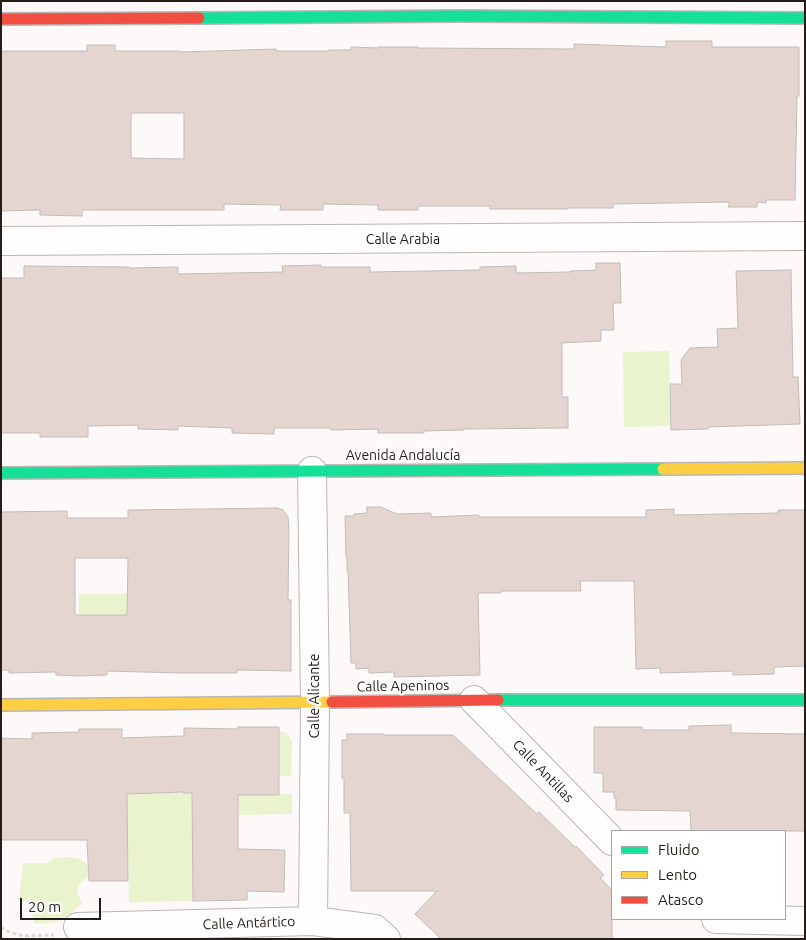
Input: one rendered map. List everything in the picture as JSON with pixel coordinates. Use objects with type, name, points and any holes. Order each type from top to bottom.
[{"type":"street","points":[[1,19],[449,16],[805,18]]},
{"type":"street","name":"Calle Arabia","points":[[1,241],[805,236]]},
{"type":"street","name":"Avenida Andalucía","points":[[1,473],[805,468]]},
{"type":"street","name":"Calle Alicante","points":[[312,471],[315,702],[313,921]]},
{"type":"street","name":"Calle Apeninos","points":[[1,704],[474,700],[805,700]]},
{"type":"street","name":"Calle Antillas","points":[[474,700],[611,840]]},
{"type":"street","points":[[760,920],[805,921]]},
{"type":"street","name":"Calle Antártico","points":[[78,927],[313,921],[375,929],[386,939]]},
{"type":"path","points":[[1,927],[9,932],[23,936],[50,936],[65,933],[78,927]]},
{"type":"green space","points":[[669,351],[670,426],[624,427],[623,352]]},
{"type":"green space","points":[[79,594],[128,594],[126,671],[119,671],[119,615],[79,615]]},
{"type":"green space","points":[[279,731],[286,733],[292,740],[291,776],[279,776]]},
{"type":"green space","points":[[141,793],[192,793],[192,817],[235,817],[238,795],[292,794],[292,814],[238,815],[238,829],[192,830],[193,901],[129,902],[127,795]]},
{"type":"green space","points":[[65,857],[82,860],[88,865],[88,876],[80,884],[77,891],[82,903],[68,916],[56,922],[34,923],[32,909],[19,898],[23,863],[47,863],[55,858]]},
{"type":"building","points":[[666,41],[712,41],[712,47],[799,47],[795,200],[766,200],[766,203],[757,202],[757,207],[728,207],[730,202],[613,204],[613,208],[490,209],[490,206],[418,206],[418,210],[378,210],[378,205],[323,204],[323,210],[280,210],[281,205],[224,204],[224,210],[82,210],[82,216],[40,215],[40,210],[1,211],[1,51],[87,51],[87,45],[115,45],[115,51],[179,52],[276,49],[276,51],[329,51],[351,50],[351,47],[574,49],[574,44],[666,47]],"holes":[[[131,113],[184,113],[184,159],[131,158]]]},
{"type":"building","points":[[596,263],[620,263],[621,303],[613,303],[614,330],[601,330],[601,341],[562,343],[562,397],[568,397],[568,428],[464,429],[424,431],[424,433],[378,433],[378,429],[274,428],[274,434],[232,433],[232,428],[178,426],[178,430],[138,429],[138,425],[88,426],[88,437],[40,437],[40,433],[1,433],[1,278],[24,278],[24,266],[178,267],[178,274],[283,272],[282,266],[321,265],[321,267],[370,267],[370,272],[480,270],[480,267],[516,266],[516,273],[596,270]]},
{"type":"building","points":[[791,270],[793,377],[798,377],[800,424],[671,430],[670,384],[682,384],[681,360],[690,348],[718,347],[717,329],[738,328],[736,271]]},
{"type":"building","points":[[367,507],[381,507],[397,514],[431,513],[431,517],[479,515],[479,517],[646,517],[646,510],[674,509],[674,515],[778,513],[778,510],[805,510],[805,666],[776,667],[774,668],[774,674],[733,675],[733,671],[660,673],[660,668],[636,669],[634,581],[580,581],[581,591],[501,591],[501,593],[478,593],[480,675],[394,677],[394,672],[369,673],[369,668],[356,669],[356,663],[351,663],[345,516],[367,513]]},
{"type":"building","points":[[277,508],[283,510],[288,517],[289,528],[288,600],[291,600],[291,671],[237,670],[237,673],[180,673],[107,671],[107,675],[79,676],[56,675],[56,672],[9,673],[9,670],[1,670],[1,512],[67,511],[67,518],[128,518],[128,510]],"holes":[[[75,558],[128,558],[127,615],[75,615]]]},
{"type":"building","points":[[731,725],[731,733],[805,734],[805,831],[691,830],[690,811],[616,810],[614,792],[603,792],[603,773],[594,773],[594,727],[642,727],[642,730],[689,730],[689,726]]},
{"type":"building","points":[[238,727],[279,727],[279,795],[238,795],[238,849],[285,850],[284,892],[247,891],[247,900],[193,901],[192,793],[127,794],[128,881],[89,881],[87,840],[1,840],[1,738],[32,739],[32,733],[79,732],[79,729],[122,729],[122,738],[184,736],[184,728],[238,729]]},
{"type":"building","points":[[347,734],[453,735],[537,814],[539,812],[576,846],[604,875],[600,878],[611,889],[612,939],[441,939],[415,914],[437,891],[351,891],[350,813],[344,813],[344,778],[342,778],[342,740],[347,740]]},
{"type":"traffic: fast","points":[[199,18],[459,16],[805,18]]},
{"type":"traffic: fast","points":[[1,473],[663,469]]},
{"type":"traffic: fast","points":[[498,700],[805,700]]},
{"type":"traffic: slow","points":[[663,469],[805,468]]},
{"type":"traffic: slow","points":[[1,705],[332,702]]},
{"type":"traffic: jam","points":[[1,19],[199,18]]},
{"type":"traffic: jam","points":[[332,702],[498,700]]}]
